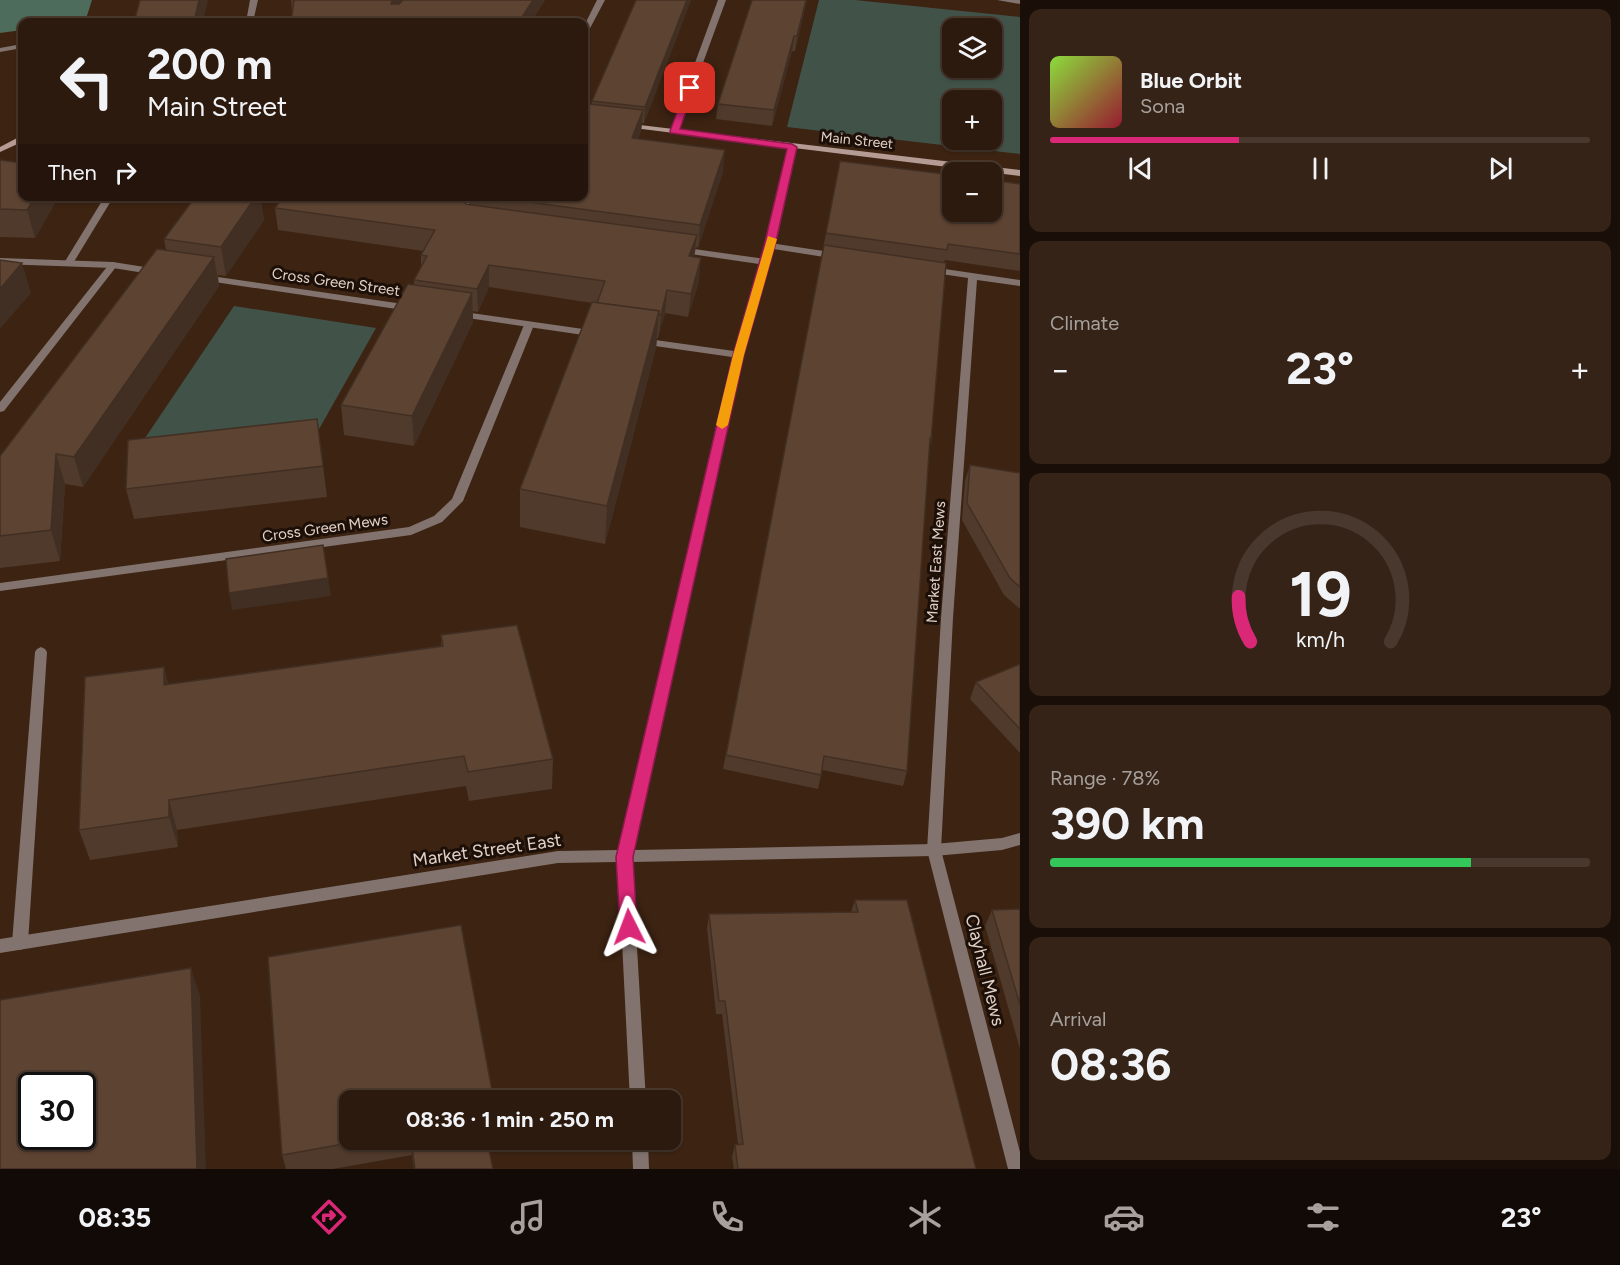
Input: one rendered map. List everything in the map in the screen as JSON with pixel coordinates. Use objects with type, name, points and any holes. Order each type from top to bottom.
[{"type":"street","points":[[250,18],[254,0]]},
{"type":"street","points":[[588,24],[601,0]]},
{"type":"street","points":[[674,131],[722,0]]},
{"type":"street","points":[[1001,0],[1016,1]]},
{"type":"street","points":[[0,50],[18,47]]},
{"type":"street","name":"Main Street","points":[[616,124],[792,147],[1020,172]]},
{"type":"street","points":[[0,150],[18,141]]},
{"type":"street","points":[[637,1090],[625,857],[738,355],[770,246],[792,147]]},
{"type":"street","points":[[69,263],[107,201]]},
{"type":"street","points":[[469,201],[462,215],[467,221],[479,223]]},
{"type":"street","points":[[770,246],[849,258]]},
{"type":"street","points":[[667,248],[765,262]]},
{"type":"street","points":[[0,261],[113,265],[172,274]]},
{"type":"street","points":[[0,409],[113,265]]},
{"type":"street","points":[[917,268],[1020,283]]},
{"type":"street","name":"Market East Mews","points":[[934,850],[947,618],[974,276]]},
{"type":"street","name":"Cross Green Street","points":[[193,277],[419,309]]},
{"type":"street","points":[[441,312],[608,336]]},
{"type":"street","name":"Cross Green Mews","points":[[0,587],[411,531],[438,519],[457,501],[529,325]]},
{"type":"street","points":[[631,339],[738,355]]},
{"type":"street","points":[[20,943],[41,652]]},
{"type":"street","name":"Market Street East","points":[[0,946],[558,857],[934,850],[1002,844],[1020,839]]},
{"type":"street","name":"Clayhall Mews","points":[[934,850],[1016,1169]]},
{"type":"street","points":[[640,1150],[641,1169]]},
{"type":"green space","points":[[0,0],[92,0],[86,18],[18,18],[18,31],[0,33]]},
{"type":"green space","points":[[819,0],[855,0],[1020,17],[1020,154],[985,150],[1002,150],[1002,90],[942,90],[942,145],[787,127]]},
{"type":"green space","points":[[234,306],[376,328],[318,431],[139,447]]},
{"type":"building","points":[[140,0],[199,0],[195,18],[135,18]]},
{"type":"building","points":[[294,0],[392,0],[391,4],[399,4],[403,0],[533,0],[522,18],[292,18]]},
{"type":"building","points":[[636,0],[687,0],[645,107],[592,101]]},
{"type":"building","points":[[752,0],[806,0],[774,110],[718,104]]},
{"type":"building","points":[[589,104],[643,110],[632,138],[725,150],[700,225],[521,201],[588,201]]},
{"type":"building","points":[[0,160],[18,162],[18,201],[32,201],[27,210],[0,209]]},
{"type":"building","points":[[840,161],[942,174],[942,222],[1002,222],[1002,181],[1020,184],[1020,254],[948,244],[947,250],[826,233]]},
{"type":"building","points":[[192,201],[253,201],[221,247],[164,239]]},
{"type":"building","points":[[280,201],[463,201],[466,204],[697,235],[689,256],[701,258],[691,294],[667,290],[661,315],[659,315],[659,311],[597,303],[605,281],[489,265],[477,289],[414,280],[427,256],[421,255],[435,230],[275,208]]},
{"type":"building","points":[[824,245],[946,263],[931,441],[930,439],[907,771],[824,756],[821,775],[726,755]]},
{"type":"building","points":[[157,249],[214,257],[74,457],[56,454],[51,530],[0,536],[0,456]]},
{"type":"building","points":[[0,260],[22,263],[0,289]]},
{"type":"building","points":[[408,284],[472,293],[412,416],[341,405]]},
{"type":"building","points":[[592,302],[659,311],[607,506],[520,489]]},
{"type":"building","points":[[317,419],[323,466],[126,489],[128,440]]},
{"type":"building","points":[[970,465],[1020,473],[1020,587],[1010,578],[967,503]]},
{"type":"building","points":[[323,545],[328,578],[229,593],[226,559]]},
{"type":"building","points":[[517,625],[553,759],[468,772],[464,756],[169,800],[169,817],[79,830],[85,677],[164,667],[164,685],[443,646],[441,635]]},
{"type":"building","points":[[1020,664],[1020,729],[976,682]]},
{"type":"building","points":[[855,900],[907,900],[976,1169],[738,1169],[735,1145],[743,1144],[725,1001],[719,1001],[709,914],[858,912]]},
{"type":"building","points":[[1020,909],[1020,1005],[992,910]]},
{"type":"building","points":[[461,925],[492,1090],[339,1090],[339,1145],[282,1155],[268,957]]},
{"type":"building","points":[[191,968],[197,1169],[0,1169],[0,1000]]},
{"type":"building","points":[[412,1150],[489,1150],[493,1169],[415,1169]]},
{"type":"slow traffic","points":[[722,425],[738,355],[771,239]]},
{"type":"route","points":[[629,927],[625,857],[738,355],[770,246],[792,147],[674,131],[690,88]]}]
